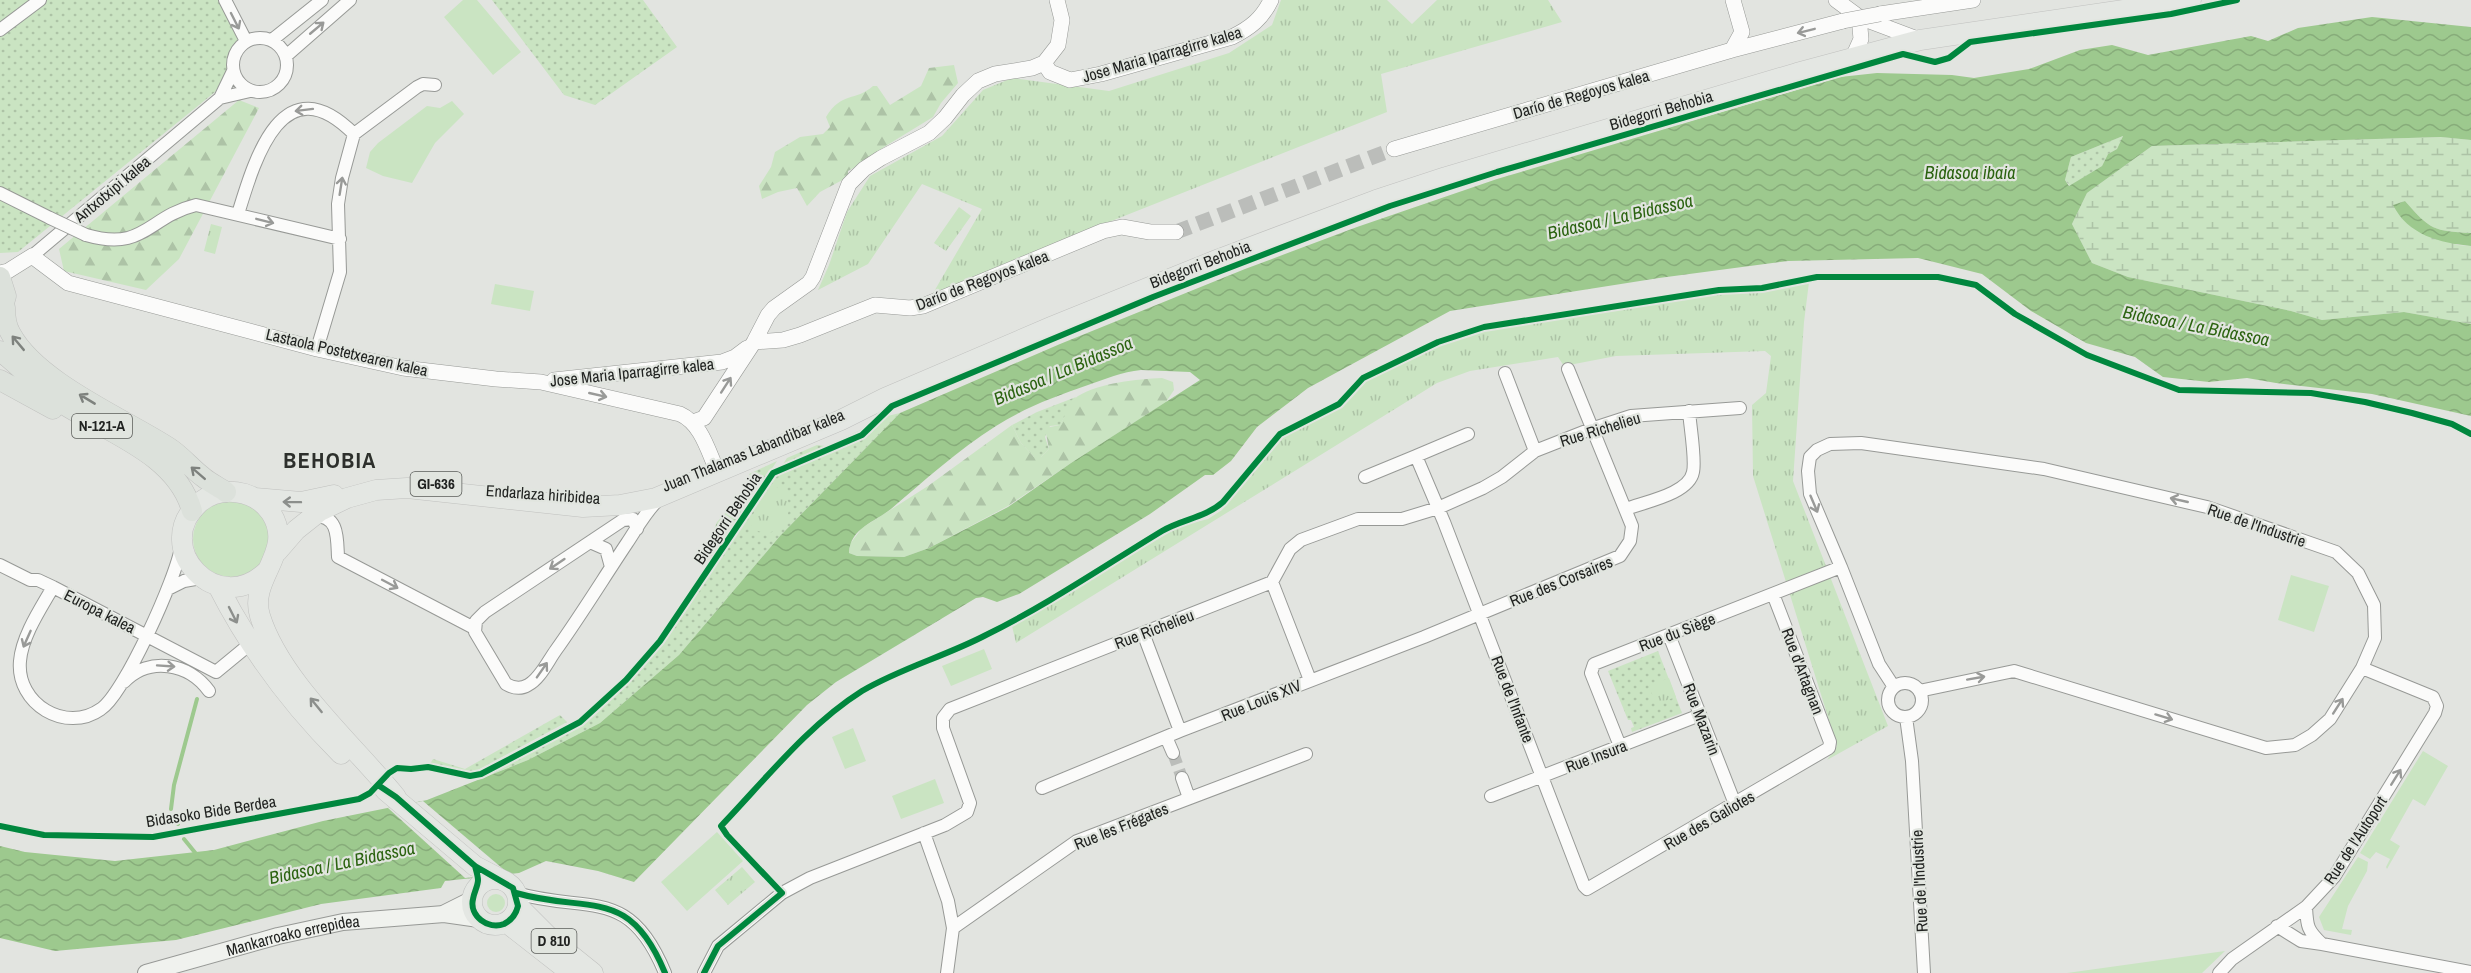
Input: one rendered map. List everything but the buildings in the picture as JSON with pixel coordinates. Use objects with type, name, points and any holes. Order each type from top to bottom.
[{"type":"highway","name":"N-121-A","points":[[0,275],[6,296],[2,313],[7,327],[14,339],[46,372],[88,400],[173,450],[204,478],[226,492]]},
{"type":"highway","name":"N-121-A","points":[[0,351],[47,393],[138,448],[168,472],[183,490],[192,511]]},
{"type":"highway","name":"N-121-A","points":[[0,380],[168,472]]},
{"type":"main road","name":"Juan Thalamas Labandibar kalea","points":[[620,501],[715,466],[838,414],[885,398],[1208,264],[1376,200],[1446,177],[1853,57],[1920,40],[2191,0]]},
{"type":"main road","name":"Juan Thalamas Labandibar kalea","points":[[620,501],[665,495],[841,420],[885,398]]},
{"type":"main road","name":"Endarlaza hiribidea","points":[[255,498],[278,502],[311,501],[362,485],[396,480],[565,499],[620,501]]},
{"type":"main road","name":"Endarlaza hiribidea","points":[[272,561],[296,530],[314,516],[347,498],[391,488],[564,507],[620,501]]},
{"type":"main road","name":"GI-636","points":[[226,492],[246,494],[255,498],[267,508],[275,521],[279,537],[258,601],[259,614],[266,631],[291,673],[350,747],[397,799]]},
{"type":"main road","points":[[182,542],[184,525],[192,511],[207,498],[226,492]]},
{"type":"main road","name":"GI-636","points":[[182,542],[188,562],[210,582],[278,684],[309,721],[371,781],[397,799],[457,850]]},
{"type":"main road","name":"GI-636","points":[[210,582],[227,588],[254,582],[272,561]]},
{"type":"main road","name":"D 810","points":[[457,850],[513,893],[552,940],[593,973]]},
{"type":"main road","points":[[474,895],[484,882],[491,880],[513,893],[513,918],[492,926],[478,919],[472,906],[474,895],[478,880],[475,866]]},
{"type":"main road","name":"Mankarroako errepidea","points":[[444,914],[474,895]]},
{"type":"main road","name":"Mankarroako errepidea","points":[[146,973],[189,959],[309,928],[363,919],[444,914],[478,919]]},
{"type":"main road","name":"D 810","points":[[507,922],[571,973]]},
{"type":"street","points":[[0,30],[40,0]]},
{"type":"street","points":[[225,0],[246,41]]},
{"type":"street","points":[[272,40],[322,0]]},
{"type":"street","points":[[285,56],[350,0]]},
{"type":"street","points":[[715,466],[693,422],[704,418],[774,308],[809,283],[831,234],[849,184],[864,169],[929,134],[978,81],[995,74],[1032,68],[1044,63],[1058,45],[1062,20],[1057,0]]},
{"type":"street","name":"Jose Maria Iparragirre kalea","points":[[1044,63],[1050,72],[1070,80],[1112,71],[1232,37],[1250,28],[1265,13],[1271,0]]},
{"type":"street","points":[[1732,50],[1742,32],[1733,0]]},
{"type":"street","points":[[1836,0],[1859,17],[1920,40]]},
{"type":"street","name":"Darío de Regoyos kalea","points":[[1394,149],[1768,40],[1843,21],[1973,0]]},
{"type":"street","points":[[1853,57],[1861,39],[1859,17]]},
{"type":"street","points":[[1742,32],[1768,40]]},
{"type":"street","points":[[255,38],[272,40],[285,56],[287,66],[281,82],[267,91],[250,90],[236,80],[233,71],[233,59],[237,49],[246,41],[255,38]]},
{"type":"street","name":"Antxotxipi kalea","points":[[0,275],[32,256],[220,98],[233,71]]},
{"type":"street","points":[[317,349],[340,272],[338,204],[342,178],[354,134],[417,87],[423,84],[435,85]]},
{"type":"street","name":"Antxotxipi kalea","points":[[220,98],[250,90]]},
{"type":"street","points":[[238,214],[263,144],[283,117],[298,110],[321,110],[335,116],[354,134]]},
{"type":"street","points":[[0,193],[86,235],[115,241],[130,239],[183,208],[196,205],[340,239]]},
{"type":"street","name":"Darío de Regoyos kalea","points":[[754,342],[783,340],[800,335],[875,305],[910,308],[923,306],[1103,231],[1122,227],[1150,232],[1176,232]]},
{"type":"street","name":"Lastaola Postetxearen kalea","points":[[32,256],[68,283],[317,349],[403,368],[496,380],[541,382],[680,414],[693,422]]},
{"type":"street","name":"Jose Maria Iparragirre kalea","points":[[541,382],[722,362],[735,357],[754,342]]},
{"type":"street","name":"Rue des Corsaires","points":[[1480,615],[1620,556],[1630,541],[1632,526],[1626,509],[1568,369]]},
{"type":"street","points":[[1505,373],[1535,450]]},
{"type":"street","name":"Rue Richelieu","points":[[704,973],[718,946],[782,893],[810,878],[924,833],[967,812],[970,803],[943,728],[943,718],[950,709],[1272,582],[1290,549],[1311,536],[1358,519],[1402,519],[1438,508],[1493,483],[1535,450],[1631,416],[1740,408]]},
{"type":"street","points":[[1626,509],[1672,493],[1689,483],[1694,471],[1689,411]]},
{"type":"street","points":[[1365,477],[1468,434]]},
{"type":"street","name":"Rue de l'Industrie","points":[[1861,443],[2044,469],[2207,507],[2336,552],[2358,573],[2374,605],[2375,638],[2362,668],[2330,719],[2312,735],[2295,745],[2266,748],[2014,671],[1919,691],[1910,684],[1904,683],[1894,687],[1879,664],[1810,494],[1808,471],[1810,457],[1817,450],[1830,444],[1861,443]]},
{"type":"street","name":"Rue de l'Infante","points":[[1416,456],[1587,889]]},
{"type":"street","points":[[314,516],[326,518],[334,525],[338,557],[474,628],[506,684],[514,688],[529,685],[536,679],[652,506],[665,495]]},
{"type":"street","points":[[474,628],[476,621],[485,612],[626,518],[633,519],[637,529]]},
{"type":"street","name":"Europa kalea","points":[[53,587],[21,653],[19,671],[29,696],[50,714],[76,718],[102,709],[121,685],[176,572],[182,542]]},
{"type":"street","points":[[590,542],[606,549],[611,567]]},
{"type":"street","name":"Europa kalea","points":[[0,556],[33,573],[38,580]]},
{"type":"street","name":"Europa kalea","points":[[0,565],[30,580],[38,580],[53,587],[146,635]]},
{"type":"street","name":"Rue du Siège","points":[[1620,746],[1591,673],[1594,664],[1841,567]]},
{"type":"street","points":[[168,589],[184,581],[210,582]]},
{"type":"street","points":[[1272,582],[1310,680]]},
{"type":"street","name":"Rue d'Artagnan","points":[[1773,594],[1830,742],[1829,748]]},
{"type":"street","name":"Rue Louis XIV","points":[[1042,788],[1180,731],[1480,615]]},
{"type":"street","points":[[1143,633],[1180,731]]},
{"type":"street","points":[[146,635],[216,672],[250,644]]},
{"type":"street","name":"Rue Mazarin","points":[[1669,635],[1735,804]]},
{"type":"street","name":"Europa kalea","points":[[121,685],[141,670],[165,665],[191,673],[209,691],[216,672]]},
{"type":"street","name":"Rue de l'Autoport","points":[[2219,973],[2232,959],[2306,907],[2334,877],[2435,713],[2437,706],[2433,697],[2362,668]]},
{"type":"street","points":[[1894,687],[1888,695],[1889,706],[1896,714],[1906,717],[1920,708],[1922,702],[1919,691]]},
{"type":"street","name":"Rue Insura","points":[[1491,796],[1700,715]]},
{"type":"street","name":"Rue de l'Industrie","points":[[1906,717],[1912,761],[1924,973]]},
{"type":"street","points":[[1166,737],[1173,753]]},
{"type":"street","name":"Rue des Galiotes","points":[[1587,889],[1829,748]]},
{"type":"street","name":"Rue les Frégates","points":[[953,928],[1077,841],[1306,754]]},
{"type":"street","points":[[1182,778],[1189,798]]},
{"type":"street","points":[[924,833],[948,901],[953,928],[947,973]]},
{"type":"street","points":[[513,893],[597,904],[623,913],[644,934],[665,973]]},
{"type":"street","points":[[2306,907],[2306,923],[2310,933],[2322,944]]},
{"type":"street","points":[[2277,926],[2301,941],[2471,972]]},
{"type":"green space","points":[[0,0],[228,0],[246,41],[215,92],[18,252],[0,253]]},
{"type":"green space","points":[[463,0],[477,0],[521,52],[493,75],[444,17]]},
{"type":"green space","points":[[492,0],[643,0],[677,47],[595,105],[564,95]]},
{"type":"green space","points":[[1281,0],[1387,0],[1412,24],[1437,0],[1548,0],[1562,22],[1381,74],[1387,112],[932,295],[982,209],[922,184],[868,264],[818,290],[847,212],[870,176],[942,136],[983,90],[1012,78],[1109,91],[1229,53],[1272,25]]},
{"type":"green space","points":[[954,65],[958,83],[941,103],[933,117],[848,171],[848,177],[820,192],[807,206],[797,188],[778,192],[762,199],[759,186],[771,167],[775,152],[800,137],[823,134],[830,127],[826,117],[838,103],[877,86],[890,105],[921,86],[929,68]]},
{"type":"green space","points":[[239,100],[259,108],[179,259],[146,290],[64,271],[59,249]]},
{"type":"green space","points":[[452,101],[464,114],[435,143],[412,183],[383,176],[366,168],[370,152],[378,143],[427,106],[440,108]]},
{"type":"green space","points":[[2123,136],[2117,149],[2108,154],[2102,166],[2070,186],[2065,180],[2071,157]]},
{"type":"green space","points":[[2442,137],[2471,140],[2471,233],[2440,230],[2427,223],[2405,201],[2394,205],[2457,245],[2471,246],[2471,324],[2404,312],[2322,320],[2291,311],[2128,277],[2092,263],[2072,224],[2087,193],[2152,146]]},
{"type":"green space","points":[[959,207],[971,216],[946,251],[934,243]]},
{"type":"green space","points":[[211,224],[222,227],[215,254],[204,251]]},
{"type":"green space","points":[[1809,282],[1793,481],[1888,726],[1827,760],[1837,746],[1753,476],[1752,405],[1766,393],[1771,356],[1765,351],[1616,356],[1564,366],[1558,357],[1470,371],[1437,383],[1016,643],[1012,626],[1181,526],[1208,519],[1222,510],[1269,450],[1283,436],[1331,411],[1366,380],[1438,345],[1486,330],[1554,318]]},
{"type":"green space","points":[[495,284],[534,291],[530,311],[491,304]]},
{"type":"green space","points":[[1162,378],[1173,382],[1174,390],[1166,402],[1008,506],[929,548],[904,557],[857,556],[849,553],[850,544],[862,528],[928,486],[1012,425],[1021,443],[1034,457],[1041,457],[1049,449],[1045,428],[1060,425],[1070,405],[1078,396],[1108,385]]},
{"type":"green space","points":[[1076,397],[1060,425],[1050,426],[1045,437],[1049,449],[1041,457],[1034,457],[1021,443],[1012,425],[1037,412]]},
{"type":"green space","points":[[900,413],[780,536],[679,655],[600,723],[528,760],[490,775],[494,770],[581,724],[643,668],[673,630],[787,458],[817,445],[826,446],[869,426],[879,418]]},
{"type":"green space","points":[[777,461],[713,558],[705,550],[717,522],[754,482],[749,474]]},
{"type":"green space","points":[[771,486],[783,489],[787,496],[789,509],[780,526],[767,534],[752,529],[750,521],[765,489]]},
{"type":"green space","points":[[224,501],[238,501],[252,507],[263,518],[269,532],[266,554],[258,566],[238,577],[224,577],[210,571],[199,560],[193,546],[193,532],[199,518],[210,507]]},
{"type":"green space","points":[[2291,575],[2329,586],[2314,632],[2278,620]]},
{"type":"green space","points":[[984,649],[992,669],[951,686],[942,666]]},
{"type":"green space","points":[[1658,651],[1682,713],[1632,732],[1631,728],[1634,727],[1631,720],[1628,720],[1608,671]]},
{"type":"green space","points":[[1669,678],[1676,697],[1656,704],[1649,686]]},
{"type":"green space","points":[[560,715],[567,722],[474,772],[462,773],[430,764],[433,759],[465,769]]},
{"type":"green space","points":[[853,728],[866,761],[845,769],[832,737]]},
{"type":"green space","points":[[2423,751],[2448,766],[2425,806],[2413,799],[2390,840],[2400,846],[2387,869],[2390,859],[2376,852],[2370,859],[2360,853]]},
{"type":"green space","points":[[935,779],[944,803],[901,819],[892,796]]},
{"type":"green space","points":[[717,832],[743,861],[687,911],[661,882]]},
{"type":"green space","points":[[2358,857],[2368,862],[2367,871],[2348,906],[2342,929],[2352,930],[2351,935],[2324,930],[2319,917]]},
{"type":"green space","points":[[742,867],[755,882],[728,905],[715,890]]},
{"type":"green space","points":[[496,894],[502,897],[505,903],[502,909],[496,912],[490,909],[487,903],[490,897]]},
{"type":"green space","points":[[2225,951],[2202,973],[2067,973]]},
{"type":"water","name":"Bidasoa ibaia","points":[[2372,17],[2471,27],[2471,140],[2441,137],[2152,146],[2087,193],[2072,224],[2092,263],[2128,277],[2291,311],[2322,320],[2404,312],[2471,324],[2471,416],[2372,394],[2247,378],[2209,382],[2163,377],[2135,357],[2086,343],[2031,311],[1982,274],[1918,258],[1788,261],[1659,278],[1450,311],[1308,388],[1257,427],[1231,461],[1213,475],[1205,475],[1150,514],[1019,594],[997,602],[983,597],[976,598],[836,682],[807,705],[634,882],[598,871],[546,861],[519,873],[445,881],[441,888],[321,904],[176,940],[55,951],[0,938],[0,846],[25,852],[115,861],[214,850],[323,821],[427,800],[528,760],[600,723],[679,655],[780,536],[900,413],[1060,344],[1245,269],[1357,227],[1497,179],[1840,77],[1877,73],[1952,75],[1974,78],[2029,69],[2080,50],[2112,45],[2148,55],[2251,36],[2268,41],[2298,28]],"holes":[[[2123,136],[2117,149],[2108,154],[2102,166],[2069,186],[2065,180],[2071,157]],[[1141,370],[1190,372],[1200,380],[1071,463],[1008,507],[929,548],[904,557],[857,556],[849,553],[854,537],[864,527],[891,509],[955,455],[996,426],[1052,398],[1114,376]]]},
{"type":"water","points":[[2405,201],[2427,223],[2440,230],[2471,233],[2471,246],[2437,240],[2407,224],[2393,205]]},
{"type":"pier","points":[[423,801],[509,874],[465,878],[388,808]]},
{"type":"waterway","points":[[171,809],[174,785],[197,699]]},
{"type":"waterway","points":[[175,819],[178,824]]},
{"type":"waterway","points":[[184,839],[197,855]]},
{"type":"tunnel","points":[[1176,232],[1394,149]]},
{"type":"tunnel","points":[[1173,753],[1182,778]]},
{"type":"cycle path","name":"Bidegorri Behobia","points":[[0,826],[44,835],[153,837],[359,799],[370,793],[397,768],[428,767],[470,776],[481,774],[580,722],[626,680],[660,641],[773,473],[862,435],[892,406],[1153,297],[1390,206],[1497,172],[1903,54],[1935,62],[1949,58],[1970,42],[2171,14],[2237,0]]},
{"type":"cycle path","points":[[704,973],[718,946],[782,893],[721,826],[823,720],[862,691],[1009,623],[1162,531],[1216,507],[1223,502],[1280,434],[1339,404],[1363,378],[1438,342],[1484,327],[1719,290],[1762,288],[1817,277],[1938,277],[1976,285],[2015,314],[2087,355],[2179,390],[2311,393],[2412,413],[2452,424],[2471,434]]},
{"type":"cycle path","points":[[378,785],[396,797],[475,866],[513,888],[518,906],[513,916],[504,924],[486,923],[474,911],[473,899],[478,880],[475,866]]},
{"type":"cycle path","points":[[516,893],[542,899],[586,904],[621,915],[637,926],[651,945],[665,973]]},
{"type":"district","name":"BEHOBIA","points":[[330,460]]},
{"type":"water label","name":"Bidasoa / La Bidassoa","points":[[1620,217]]},
{"type":"water label","name":"Bidasoa / La Bidassoa","points":[[2196,326]]},
{"type":"water label","name":"Bidasoa / La Bidassoa","points":[[1063,371]]},
{"type":"water label","name":"Bidasoa / La Bidassoa","points":[[342,863]]}]
